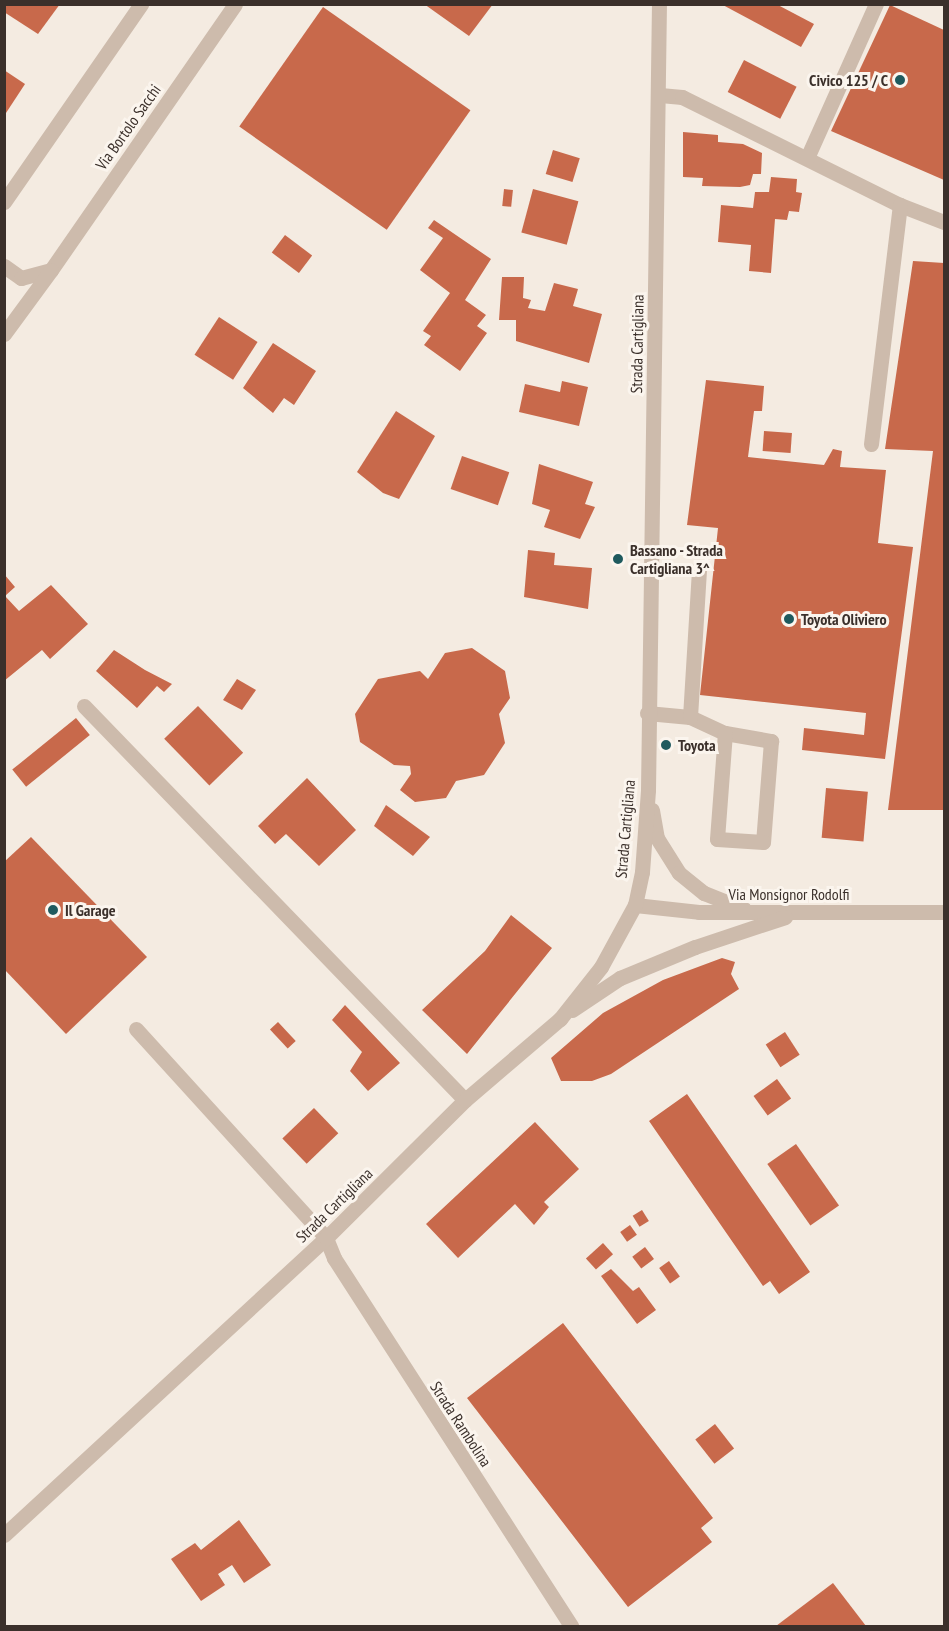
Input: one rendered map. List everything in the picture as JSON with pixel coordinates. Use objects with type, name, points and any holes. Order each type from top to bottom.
[{"type":"street","points":[[4,202],[141,4]]},
{"type":"street","name":"Via Bortolo Sacchi","points":[[4,334],[51,270],[235,4]]},
{"type":"street","name":"Strada Cartigliana","points":[[4,1535],[326,1238],[465,1100],[560,1019],[602,967],[635,905],[642,872],[648,790],[647,713],[660,95],[659,4]]},
{"type":"street","points":[[807,158],[876,4]]},
{"type":"street","points":[[660,95],[682,97],[900,205],[945,222]]},
{"type":"street","points":[[871,444],[900,205]]},
{"type":"street","points":[[4,266],[21,278],[51,270]]},
{"type":"street","points":[[690,717],[699,568]]},
{"type":"street","points":[[84,706],[465,1100]]},
{"type":"street","points":[[647,713],[690,717],[725,734],[771,741],[762,842],[717,838],[725,734]]},
{"type":"street","points":[[648,790],[657,838],[679,873],[704,893],[752,912]]},
{"type":"street","name":"Via Monsignor Rodolfi","points":[[635,905],[752,912],[945,912]]},
{"type":"street","points":[[560,1019],[620,978],[695,947],[798,913]]},
{"type":"street","name":"Strada Rambolina","points":[[136,1029],[326,1238],[334,1258],[571,1626]]},
{"type":"building","points":[[4,4],[60,4],[38,34],[4,12]]},
{"type":"building","points":[[424,4],[493,4],[469,36]]},
{"type":"building","points":[[721,4],[776,4],[814,24],[801,47]]},
{"type":"building","name":"Civico 125 / C","points":[[890,5],[944,30],[944,180],[831,131]]},
{"type":"building","points":[[323,7],[470,110],[387,230],[239,127]]},
{"type":"building","points":[[744,60],[797,87],[780,119],[728,92]]},
{"type":"building","points":[[4,70],[25,84],[4,116]]},
{"type":"building","points":[[683,132],[718,135],[718,142],[743,144],[762,153],[761,174],[753,174],[750,185],[740,187],[702,186],[703,178],[683,177]]},
{"type":"building","points":[[553,150],[580,158],[572,182],[546,174]]},
{"type":"building","points":[[771,177],[797,179],[796,192],[802,193],[799,212],[789,211],[787,220],[775,219],[771,273],[749,271],[751,245],[718,242],[721,205],[753,208],[755,192],[769,192]]},
{"type":"building","points":[[504,189],[513,190],[511,207],[502,206]]},
{"type":"building","points":[[533,189],[578,201],[567,245],[521,232]]},
{"type":"building","points":[[434,220],[491,259],[465,300],[486,315],[477,326],[487,333],[460,371],[424,345],[431,336],[423,331],[450,293],[420,270],[443,238],[428,228]]},
{"type":"building","points":[[285,235],[312,255],[299,273],[272,253]]},
{"type":"building","points":[[913,261],[944,263],[944,810],[888,810],[933,451],[885,449]]},
{"type":"building","points":[[502,277],[524,277],[523,298],[531,300],[528,308],[545,311],[554,283],[578,289],[573,306],[602,314],[589,363],[516,341],[516,320],[499,320]]},
{"type":"building","points":[[219,317],[258,342],[233,380],[194,355]]},
{"type":"building","points":[[273,343],[316,371],[294,405],[284,398],[273,413],[243,388]]},
{"type":"building","points":[[706,380],[764,386],[762,411],[754,411],[748,457],[824,465],[833,449],[842,451],[840,467],[886,470],[878,543],[913,547],[885,759],[802,750],[804,728],[864,735],[866,713],[700,695],[718,528],[687,525]]},
{"type":"building","points":[[562,381],[588,387],[579,426],[519,412],[525,384],[560,392]]},
{"type":"building","points":[[396,411],[435,436],[399,499],[383,493],[357,472]]},
{"type":"building","points":[[764,431],[792,433],[791,453],[763,451]]},
{"type":"building","points":[[462,456],[509,472],[498,505],[451,489]]},
{"type":"building","points":[[539,464],[593,482],[585,504],[595,507],[580,539],[544,527],[550,510],[532,504]]},
{"type":"building","points":[[528,550],[555,553],[554,565],[592,568],[588,609],[524,597]]},
{"type":"building","points":[[4,574],[15,587],[5,596],[19,611],[51,585],[88,624],[50,659],[42,650],[4,681]]},
{"type":"building","points":[[472,648],[505,671],[510,698],[499,714],[505,743],[484,775],[456,781],[446,798],[415,802],[400,790],[411,774],[410,766],[394,765],[360,742],[355,714],[378,679],[420,671],[428,679],[445,653]]},
{"type":"building","points":[[114,650],[172,684],[164,692],[157,686],[137,708],[96,671]]},
{"type":"building","points":[[237,679],[256,690],[242,710],[223,700]]},
{"type":"building","points":[[198,706],[243,753],[209,785],[164,739]]},
{"type":"building","points":[[76,718],[90,735],[26,787],[12,770]]},
{"type":"building","points":[[307,778],[356,830],[319,866],[286,834],[275,844],[258,826]]},
{"type":"building","points":[[826,788],[868,792],[863,841],[822,838]]},
{"type":"building","points":[[386,805],[430,837],[413,856],[374,826]]},
{"type":"building","name":"Il Garage","points":[[31,837],[147,957],[66,1034],[4,969],[4,862]]},
{"type":"building","points":[[511,915],[552,948],[467,1054],[422,1010],[485,951]]},
{"type":"building","points":[[722,958],[735,962],[731,974],[739,989],[611,1074],[592,1081],[561,1081],[551,1058],[603,1013],[663,980]]},
{"type":"building","points":[[345,1005],[400,1063],[368,1091],[350,1071],[362,1052],[332,1020]]},
{"type":"building","points":[[278,1022],[296,1041],[288,1049],[270,1030]]},
{"type":"building","points":[[785,1032],[800,1055],[780,1067],[766,1045]]},
{"type":"building","points":[[777,1079],[791,1098],[768,1115],[754,1096]]},
{"type":"building","points":[[687,1094],[810,1272],[779,1294],[770,1281],[763,1286],[649,1121]]},
{"type":"building","points":[[314,1108],[338,1133],[307,1164],[282,1139]]},
{"type":"building","points":[[535,1122],[579,1169],[544,1202],[549,1207],[534,1225],[515,1204],[458,1258],[426,1224]]},
{"type":"building","points":[[796,1144],[839,1205],[810,1226],[767,1164]]},
{"type":"building","points":[[642,1210],[649,1221],[640,1227],[633,1216]]},
{"type":"building","points":[[630,1225],[637,1235],[627,1242],[620,1232]]},
{"type":"building","points":[[603,1243],[613,1254],[596,1270],[586,1258]]},
{"type":"building","points":[[645,1247],[654,1259],[641,1269],[632,1257]]},
{"type":"building","points":[[669,1261],[680,1277],[670,1283],[659,1268]]},
{"type":"building","points":[[611,1269],[633,1291],[639,1287],[656,1310],[637,1324],[601,1276]]},
{"type":"building","points":[[563,1323],[713,1518],[701,1528],[712,1542],[628,1607],[467,1398]]},
{"type":"building","points":[[715,1424],[734,1448],[714,1464],[695,1439]]},
{"type":"building","points":[[239,1520],[271,1565],[244,1583],[232,1565],[218,1574],[225,1585],[201,1601],[171,1559],[195,1543],[201,1550]]},
{"type":"building","points":[[833,1583],[866,1626],[776,1626]]},
{"type":"place","name":"Civico 125 / C","points":[[900,80]]},
{"type":"place","name":"Bassano - Strada Cartigliana 3^","points":[[618,559]]},
{"type":"place","name":"Toyota Oliviero","points":[[789,619]]},
{"type":"place","name":"Toyota","points":[[666,745]]},
{"type":"place","name":"Il Garage","points":[[53,910]]}]
